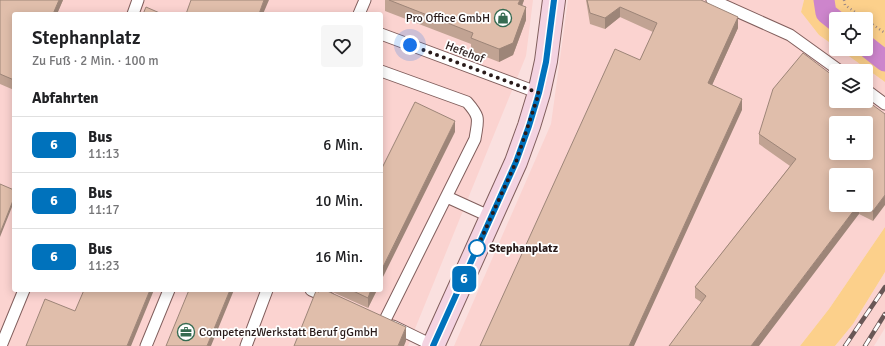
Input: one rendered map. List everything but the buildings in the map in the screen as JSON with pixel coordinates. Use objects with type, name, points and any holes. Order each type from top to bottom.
[{"type":"main road","points":[[434,346],[516,162],[539,93],[549,47],[554,0]]},
{"type":"lane","points":[[134,12],[138,0]]},
{"type":"lane","points":[[360,12],[365,0]]},
{"type":"lane","points":[[712,0],[790,35],[830,64]]},
{"type":"lane","name":"Hefehof","points":[[383,35],[539,93]]},
{"type":"lane","points":[[383,71],[467,102],[476,112],[478,120],[475,139],[447,196],[380,321],[434,346]]},
{"type":"lane","points":[[873,95],[885,104]]},
{"type":"lane","points":[[447,196],[491,217]]},
{"type":"lane","points":[[1,346],[23,292]]},
{"type":"lane","points":[[146,346],[168,292]]},
{"type":"lane","points":[[246,346],[266,292]]},
{"type":"lane","points":[[315,292],[340,303]]},
{"type":"path","points":[[844,0],[845,5],[856,12]]},
{"type":"path","points":[[873,24],[885,33]]},
{"type":"shaded area","points":[[0,0],[533,0],[526,56],[408,346],[0,346]]},
{"type":"shaded area","points":[[568,0],[804,0],[801,12],[819,35],[829,42],[829,56],[849,56],[860,64],[829,64],[829,108],[873,108],[873,73],[885,82],[885,227],[829,309],[800,346],[454,346],[551,124]]},
{"type":"shaded area","points":[[804,0],[885,0],[885,82],[873,73],[873,64],[860,64],[849,56],[873,56],[873,12],[829,12],[829,42],[819,35],[801,12]]},
{"type":"shaded area","points":[[885,227],[885,272],[853,324],[835,346],[800,346],[829,309]]},
{"type":"shaded area","points":[[885,272],[885,328],[874,346],[835,346],[853,324]]},
{"type":"waterway","points":[[824,0],[826,13],[829,15]]},
{"type":"waterway","points":[[873,52],[885,61]]},
{"type":"railway","points":[[845,346],[885,287]]},
{"type":"railway","points":[[865,346],[885,314]]},
{"type":"bus line","name":"6","points":[[433,346],[516,162],[529,126],[546,62],[554,0]]},
{"type":"place","name":"Pro Office GmbH","points":[[503,18]]},
{"type":"place","name":"Stephanplatz","points":[[477,248]]},
{"type":"place","name":"CompetenzWerkstatt Beruf gGmbH","points":[[186,332]]},
{"type":"route","points":[[410,45],[539,93],[516,162],[477,248]]}]
